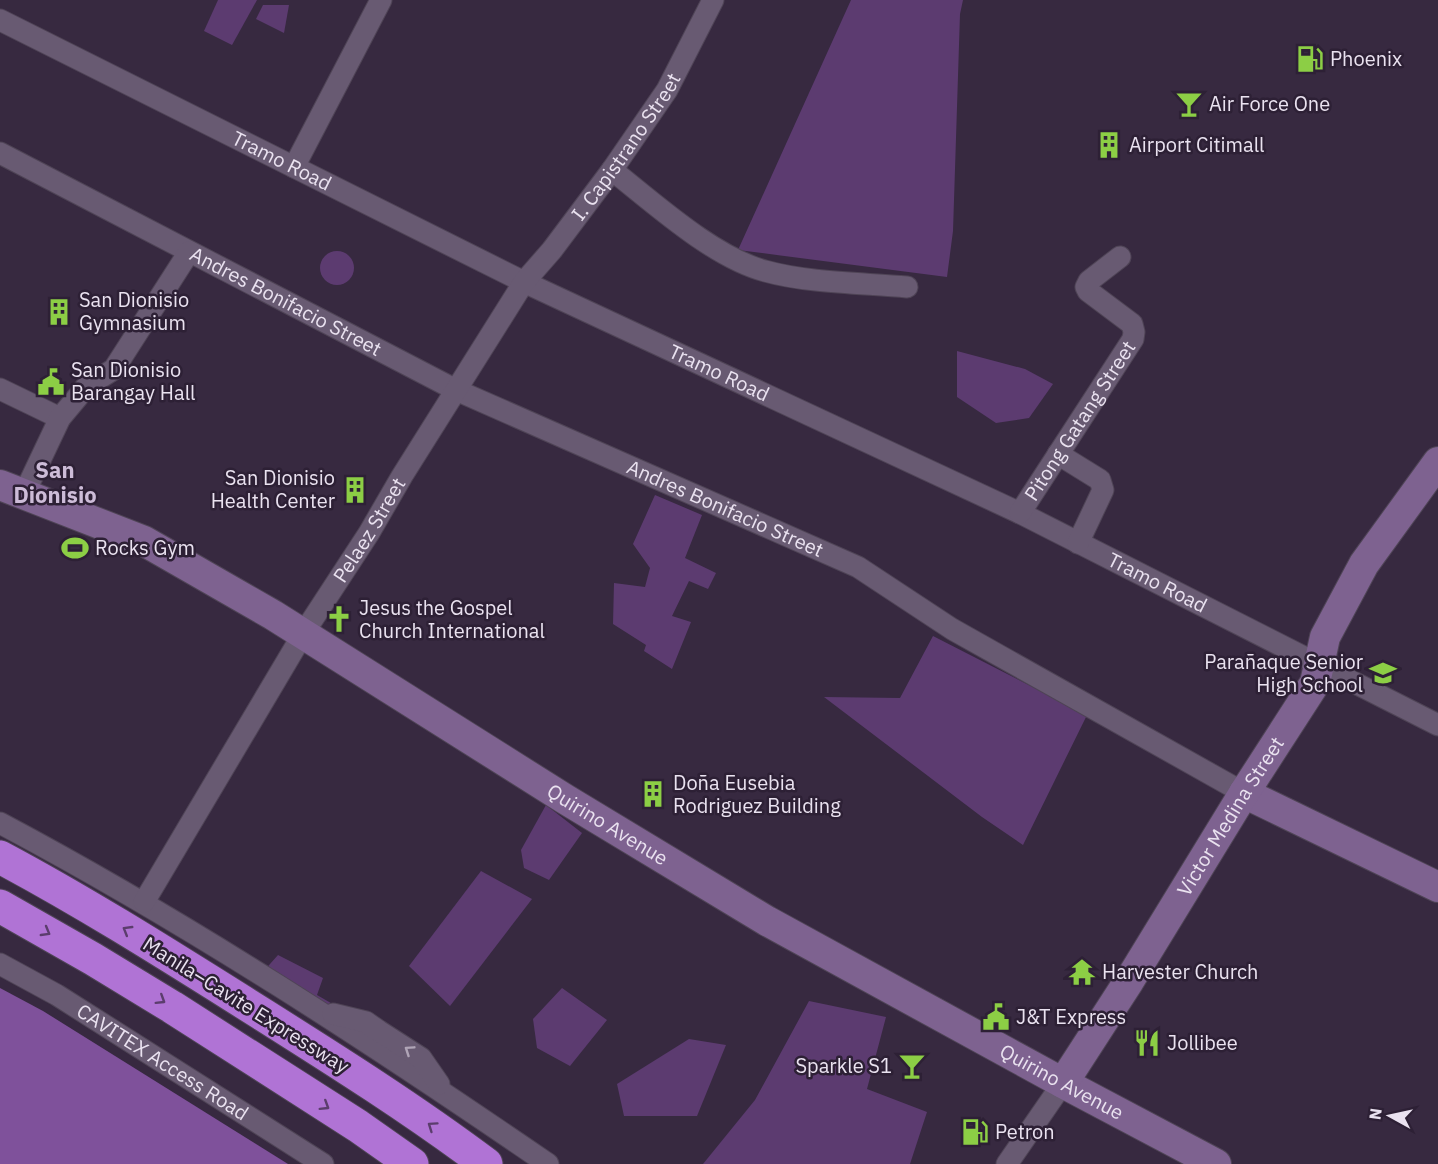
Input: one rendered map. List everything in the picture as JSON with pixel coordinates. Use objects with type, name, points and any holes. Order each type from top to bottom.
[{"type":"highway","name":"Manila–Cavite Expressway","points":[[0,857],[112,921],[313,1046],[484,1163]]},
{"type":"highway","name":"Manila–Cavite Expressway","points":[[0,906],[172,1007],[358,1126],[412,1164]]},
{"type":"main road","name":"Victor Medina Street","points":[[1063,1083],[1315,683],[1325,637],[1364,564],[1438,462]]},
{"type":"main road","name":"Quirino Avenue","points":[[12,489],[144,541],[221,584],[565,799],[767,921],[1216,1164]]},
{"type":"main road","name":"Andres Bonifacio Street","points":[[1244,793],[1438,887]]},
{"type":"street","points":[[294,166],[381,0]]},
{"type":"street","name":"I. Capistrano Street","points":[[524,282],[552,250],[612,170],[667,90],[713,0]]},
{"type":"street","name":"Tramo Road","points":[[0,20],[524,282],[1020,513],[1438,725]]},
{"type":"street","name":"Andres Bonifacio Street","points":[[0,153],[456,390],[858,567],[952,629],[1244,793]]},
{"type":"street","points":[[612,170],[719,251],[765,271],[804,278],[907,287]]},
{"type":"street","points":[[12,489],[60,418],[86,387],[114,369],[189,252]]},
{"type":"street","name":"Pitong Gatang Street","points":[[1020,513],[1133,339],[1132,324],[1088,291],[1086,287],[1089,281],[1120,257]]},
{"type":"street","name":"Pelaez Street","points":[[144,902],[303,634],[369,533],[524,282]]},
{"type":"street","points":[[0,389],[60,418]]},
{"type":"street","points":[[1058,454],[1103,484],[1078,543]]},
{"type":"street","points":[[0,823],[144,902],[318,1010],[366,1022],[421,1058],[446,1094],[548,1164]]},
{"type":"street","name":"CAVITEX Access Road","points":[[0,964],[57,995],[323,1164]]},
{"type":"street","name":"Victor Medina Street","points":[[1007,1164],[1063,1083]]},
{"type":"shaded area","points":[[218,0],[257,0],[232,45],[204,31]]},
{"type":"shaded area","points":[[851,0],[963,0],[960,14],[953,231],[947,277],[738,250]]},
{"type":"shaded area","points":[[263,5],[289,5],[284,33],[256,19]]},
{"type":"shaded area","points":[[337,251],[349,256],[354,268],[349,280],[337,285],[325,280],[320,268],[325,256]]},
{"type":"shaded area","points":[[957,351],[1025,369],[1053,384],[1029,418],[996,423],[957,397]]},
{"type":"shaded area","points":[[655,495],[702,515],[685,558],[716,573],[708,589],[689,581],[672,616],[691,622],[672,669],[644,651],[646,645],[613,624],[614,583],[645,587],[650,568],[633,544]]},
{"type":"shaded area","points":[[933,636],[1087,715],[1023,845],[982,817],[824,697],[900,698]]},
{"type":"shaded area","points":[[546,805],[582,833],[549,880],[524,868],[521,850]]},
{"type":"shaded area","points":[[481,871],[532,899],[450,1006],[409,966]]},
{"type":"shaded area","points":[[278,955],[323,978],[317,995],[336,1006],[332,1012],[262,973]]},
{"type":"shaded area","points":[[0,988],[43,1011],[288,1164],[0,1164]]},
{"type":"shaded area","points":[[562,988],[607,1020],[570,1066],[537,1048],[533,1019]]},
{"type":"shaded area","points":[[809,1001],[886,1017],[867,1089],[927,1112],[910,1164],[703,1164],[755,1100]]},
{"type":"shaded area","points":[[689,1039],[726,1045],[697,1116],[624,1116],[617,1084]]},
{"type":"place","name":"Phoenix","points":[[1310,59]]},
{"type":"place","name":"Air Force One","points":[[1189,104]]},
{"type":"place","name":"Airport Citimall","points":[[1109,145]]},
{"type":"place","name":"San Dionisio Gymnasium","points":[[59,312]]},
{"type":"place","name":"San Dionisio Barangay Hall","points":[[51,382]]},
{"type":"place","name":"San Dionisio Health Center","points":[[355,490]]},
{"type":"place","name":"Rocks Gym","points":[[75,548]]},
{"type":"place","name":"Jesus the Gospel Church International","points":[[339,619]]},
{"type":"place","name":"Parañaque Senior High School","points":[[1383,673]]},
{"type":"place","name":"Doña Eusebia Rodriguez Building","points":[[653,794]]},
{"type":"place","name":"Harvester Church","points":[[1082,972]]},
{"type":"place","name":"J&T Express","points":[[996,1017]]},
{"type":"place","name":"Jollibee","points":[[1147,1043]]},
{"type":"place","name":"Sparkle S1","points":[[912,1066]]},
{"type":"place","name":"Petron","points":[[975,1132]]},
{"type":"district","name":"San Dionisio","points":[[55,482]]}]
